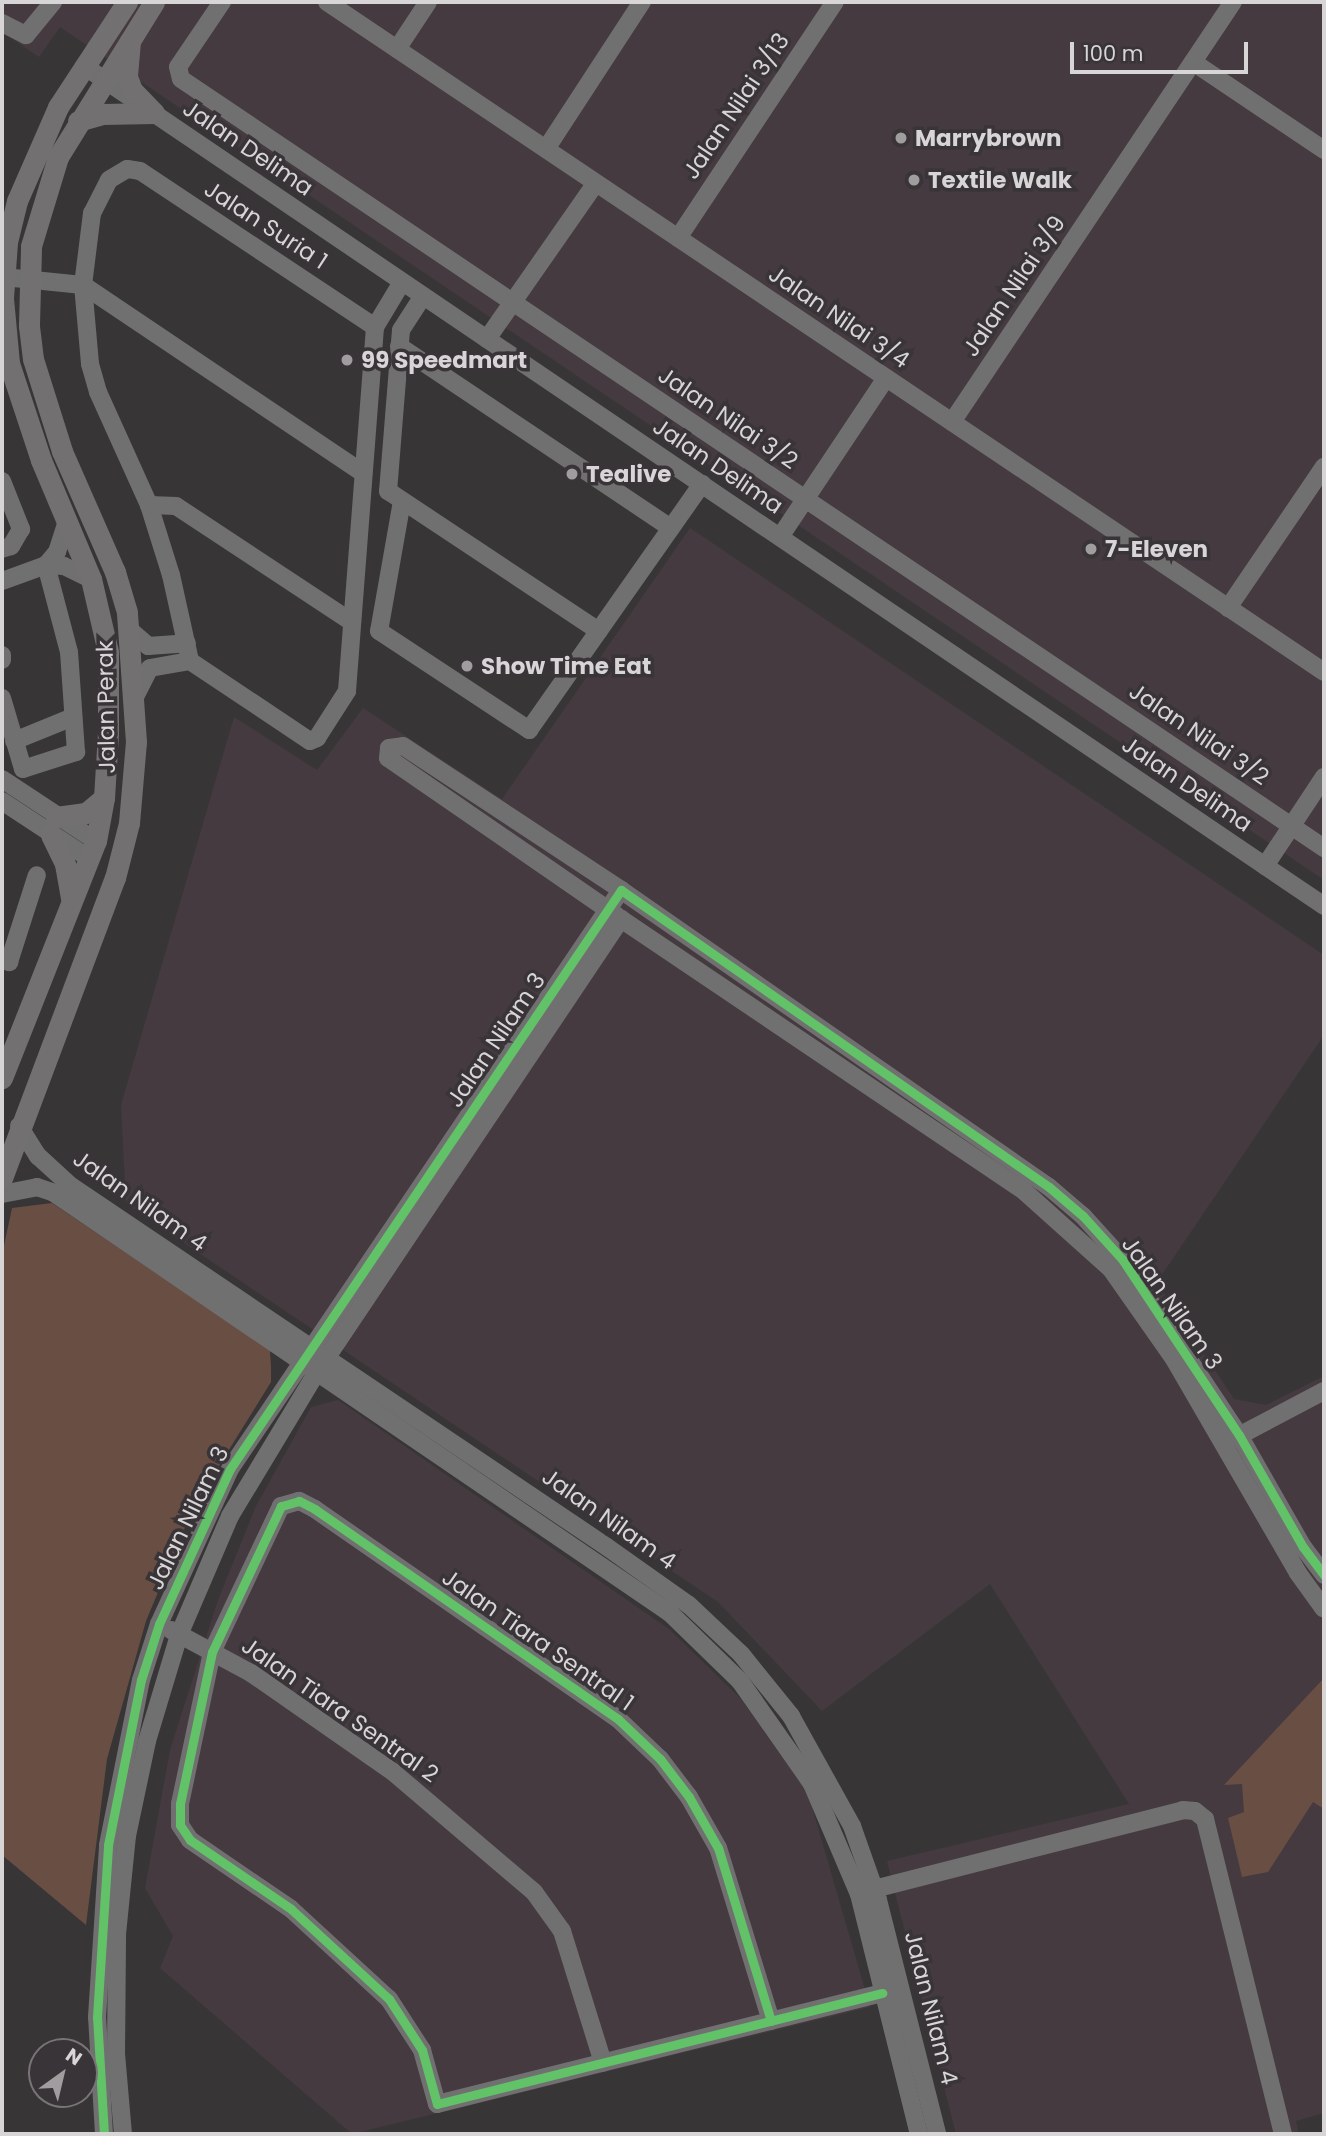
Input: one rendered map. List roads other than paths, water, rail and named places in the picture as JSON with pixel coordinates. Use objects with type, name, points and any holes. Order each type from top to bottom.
[{"type":"main road","name":"Jalan Perak","points":[[2,1078],[71,899],[95,852],[104,798],[108,652],[91,579],[12,375],[4,328],[4,277],[17,201],[36,150],[84,66],[127,2]]},
{"type":"main road","name":"Jalan Perak","points":[[2,1178],[69,990],[115,878],[130,823],[134,781],[136,695],[131,631],[115,572],[42,392],[29,325],[29,279],[40,206],[58,157],[103,79],[154,2]]},
{"type":"main road","points":[[131,35],[127,77],[132,90],[154,113]]},
{"type":"main road","points":[[78,121],[103,114],[154,113]]},
{"type":"main road","points":[[69,990],[75,954],[100,889],[104,867],[95,852],[114,844],[121,808],[134,781]]},
{"type":"main road","points":[[71,899],[65,863],[53,826],[86,813],[104,798]]},
{"type":"street","points":[[2,23],[26,35],[53,2]]},
{"type":"street","name":"Jalan Nilai 3/2","points":[[222,2],[178,66],[178,76],[1324,848]]},
{"type":"street","name":"Jalan Nilai 3/4","points":[[327,2],[1324,672]]},
{"type":"street","points":[[397,49],[428,2]]},
{"type":"street","points":[[546,149],[642,2]]},
{"type":"street","name":"Jalan Nilai 3/13","points":[[678,237],[835,2]]},
{"type":"street","name":"Jalan Nilai 3/9","points":[[952,422],[1233,2]]},
{"type":"street","points":[[1193,62],[1324,150]]},
{"type":"street","name":"Jalan Delima","points":[[84,66],[1324,906]]},
{"type":"street","name":"Jalan Suria 1","points":[[83,285],[92,213],[109,180],[127,169],[139,171],[375,327]]},
{"type":"street","points":[[487,340],[596,183]]},
{"type":"street","points":[[4,277],[83,285],[362,472]]},
{"type":"street","points":[[131,631],[148,646],[188,652],[310,741],[317,738],[346,691],[375,327],[402,282]]},
{"type":"street","points":[[83,285],[85,334],[98,392],[149,505],[188,652]]},
{"type":"street","points":[[423,296],[402,326],[387,485],[402,501],[599,631]]},
{"type":"street","points":[[399,346],[671,528]]},
{"type":"street","points":[[780,537],[886,378]]},
{"type":"street","points":[[1228,608],[1324,467]]},
{"type":"street","points":[[2,481],[21,529],[6,548]]},
{"type":"street","points":[[402,501],[379,631],[529,730],[702,484]]},
{"type":"street","points":[[149,505],[176,506],[352,621]]},
{"type":"street","points":[[46,565],[57,552],[67,522]]},
{"type":"street","points":[[2,698],[26,770],[76,752],[69,652],[46,565]]},
{"type":"street","points":[[2,581],[46,565],[64,566],[91,579]]},
{"type":"street","points":[[136,695],[150,668],[188,652]]},
{"type":"street","points":[[15,741],[73,717]]},
{"type":"street","name":"Jalan Nilam 3","points":[[1324,1575],[1232,1439],[1111,1269],[1058,1219],[388,758],[389,748],[402,746],[628,895],[1049,1187],[1083,1216],[1122,1259],[1232,1439],[1298,1573],[1324,1609]]},
{"type":"street","points":[[1265,866],[1324,777]]},
{"type":"street","points":[[2,779],[53,826]]},
{"type":"street","points":[[2,801],[53,826],[95,852]]},
{"type":"street","points":[[6,960],[37,875]]},
{"type":"street","points":[[615,914],[628,895]]},
{"type":"street","name":"Jalan Nilam 3","points":[[123,2134],[116,2054],[117,1934],[127,1836],[147,1741],[179,1634],[230,1516],[310,1367],[313,1346],[615,914]]},
{"type":"street","name":"Jalan Nilam 3","points":[[104,2134],[97,2017],[108,1845],[141,1680],[159,1624],[230,1469],[310,1367],[328,1356],[615,914]]},
{"type":"street","name":"Jalan Nilam 4","points":[[19,1126],[38,1156],[71,1186],[328,1356],[638,1569],[689,1605],[723,1637],[791,1716],[852,1826],[874,1889],[937,2134]]},
{"type":"street","name":"Jalan Nilam 4","points":[[2,1194],[37,1187],[54,1193],[670,1614],[740,1681],[812,1784],[859,1894],[919,2134]]},
{"type":"street","points":[[1232,1439],[1324,1391]]},
{"type":"street","name":"Jalan Tiara Sentral 1","points":[[212,1652],[276,1512],[293,1501],[315,1509],[618,1719],[660,1759],[689,1797],[718,1848],[771,2021]]},
{"type":"street","name":"Jalan Tiara Sentral 2","points":[[159,1624],[251,1673],[393,1772],[534,1892],[562,1931],[603,2063]]},
{"type":"street","points":[[212,1652],[180,1804],[180,1825],[190,1840],[291,1909],[389,1999],[422,2050],[437,2104],[882,1993]]},
{"type":"street","points":[[874,1889],[1183,1810],[1195,1811],[1205,1819],[1283,2134]]},
{"type":"place","name":"Marrybrown","points":[[901,138]]},
{"type":"place","name":"Textile Walk","points":[[914,180]]},
{"type":"place","name":"99 Speedmart","points":[[347,360]]},
{"type":"place","name":"Tealive","points":[[572,474]]},
{"type":"place","name":"7-Eleven","points":[[1091,549]]},
{"type":"place","name":"Show Time Eat","points":[[467,666]]}]
